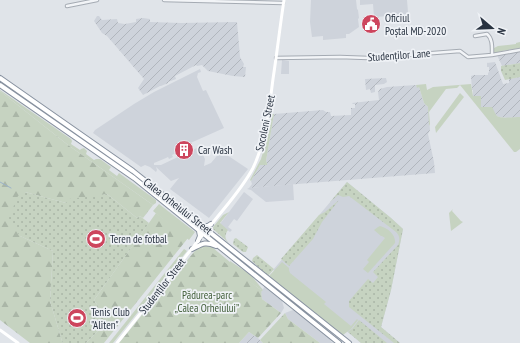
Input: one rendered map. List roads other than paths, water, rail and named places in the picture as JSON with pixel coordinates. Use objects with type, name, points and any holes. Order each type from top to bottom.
[{"type":"highway","name":"Calea Orheiului Street","points":[[0,78],[133,171],[349,343]]},
{"type":"highway","name":"Calea Orheiului Street","points":[[0,85],[134,178],[339,343]]},
{"type":"highway","points":[[83,142],[86,138]]},
{"type":"highway","points":[[203,226],[208,226],[211,224]]},
{"type":"highway","points":[[198,241],[200,236],[199,230]]},
{"type":"highway","points":[[192,248],[206,243],[220,247]]},
{"type":"highway","points":[[284,298],[288,294]]},
{"type":"main road","name":"Socoleni Street","points":[[207,230],[244,182],[258,157],[267,123],[284,1]]},
{"type":"main road","name":"Studenților Street","points":[[117,343],[207,230]]},
{"type":"main road","points":[[0,330],[18,343]]},
{"type":"street","points":[[67,6],[97,0]]},
{"type":"street","points":[[164,0],[284,1]]},
{"type":"street","points":[[475,36],[489,35],[491,40],[492,55]]},
{"type":"street","name":"Studenților Lane","points":[[276,58],[369,58],[460,51],[468,57],[492,55],[520,50]]},
{"type":"waterway","points":[[0,182],[11,188]]},
{"type":"place","name":"Oficiul Poștal MD-2020","points":[[371,24]]},
{"type":"place","name":"Car Wash","points":[[184,150]]},
{"type":"place","name":"Teren de fotbal","points":[[96,239]]},
{"type":"place","name":"Tenis Club \"Aliten\"","points":[[77,318]]},
{"type":"park label","name":"Pădurea-parc „Calea Orheiului”","points":[[207,301]]}]
